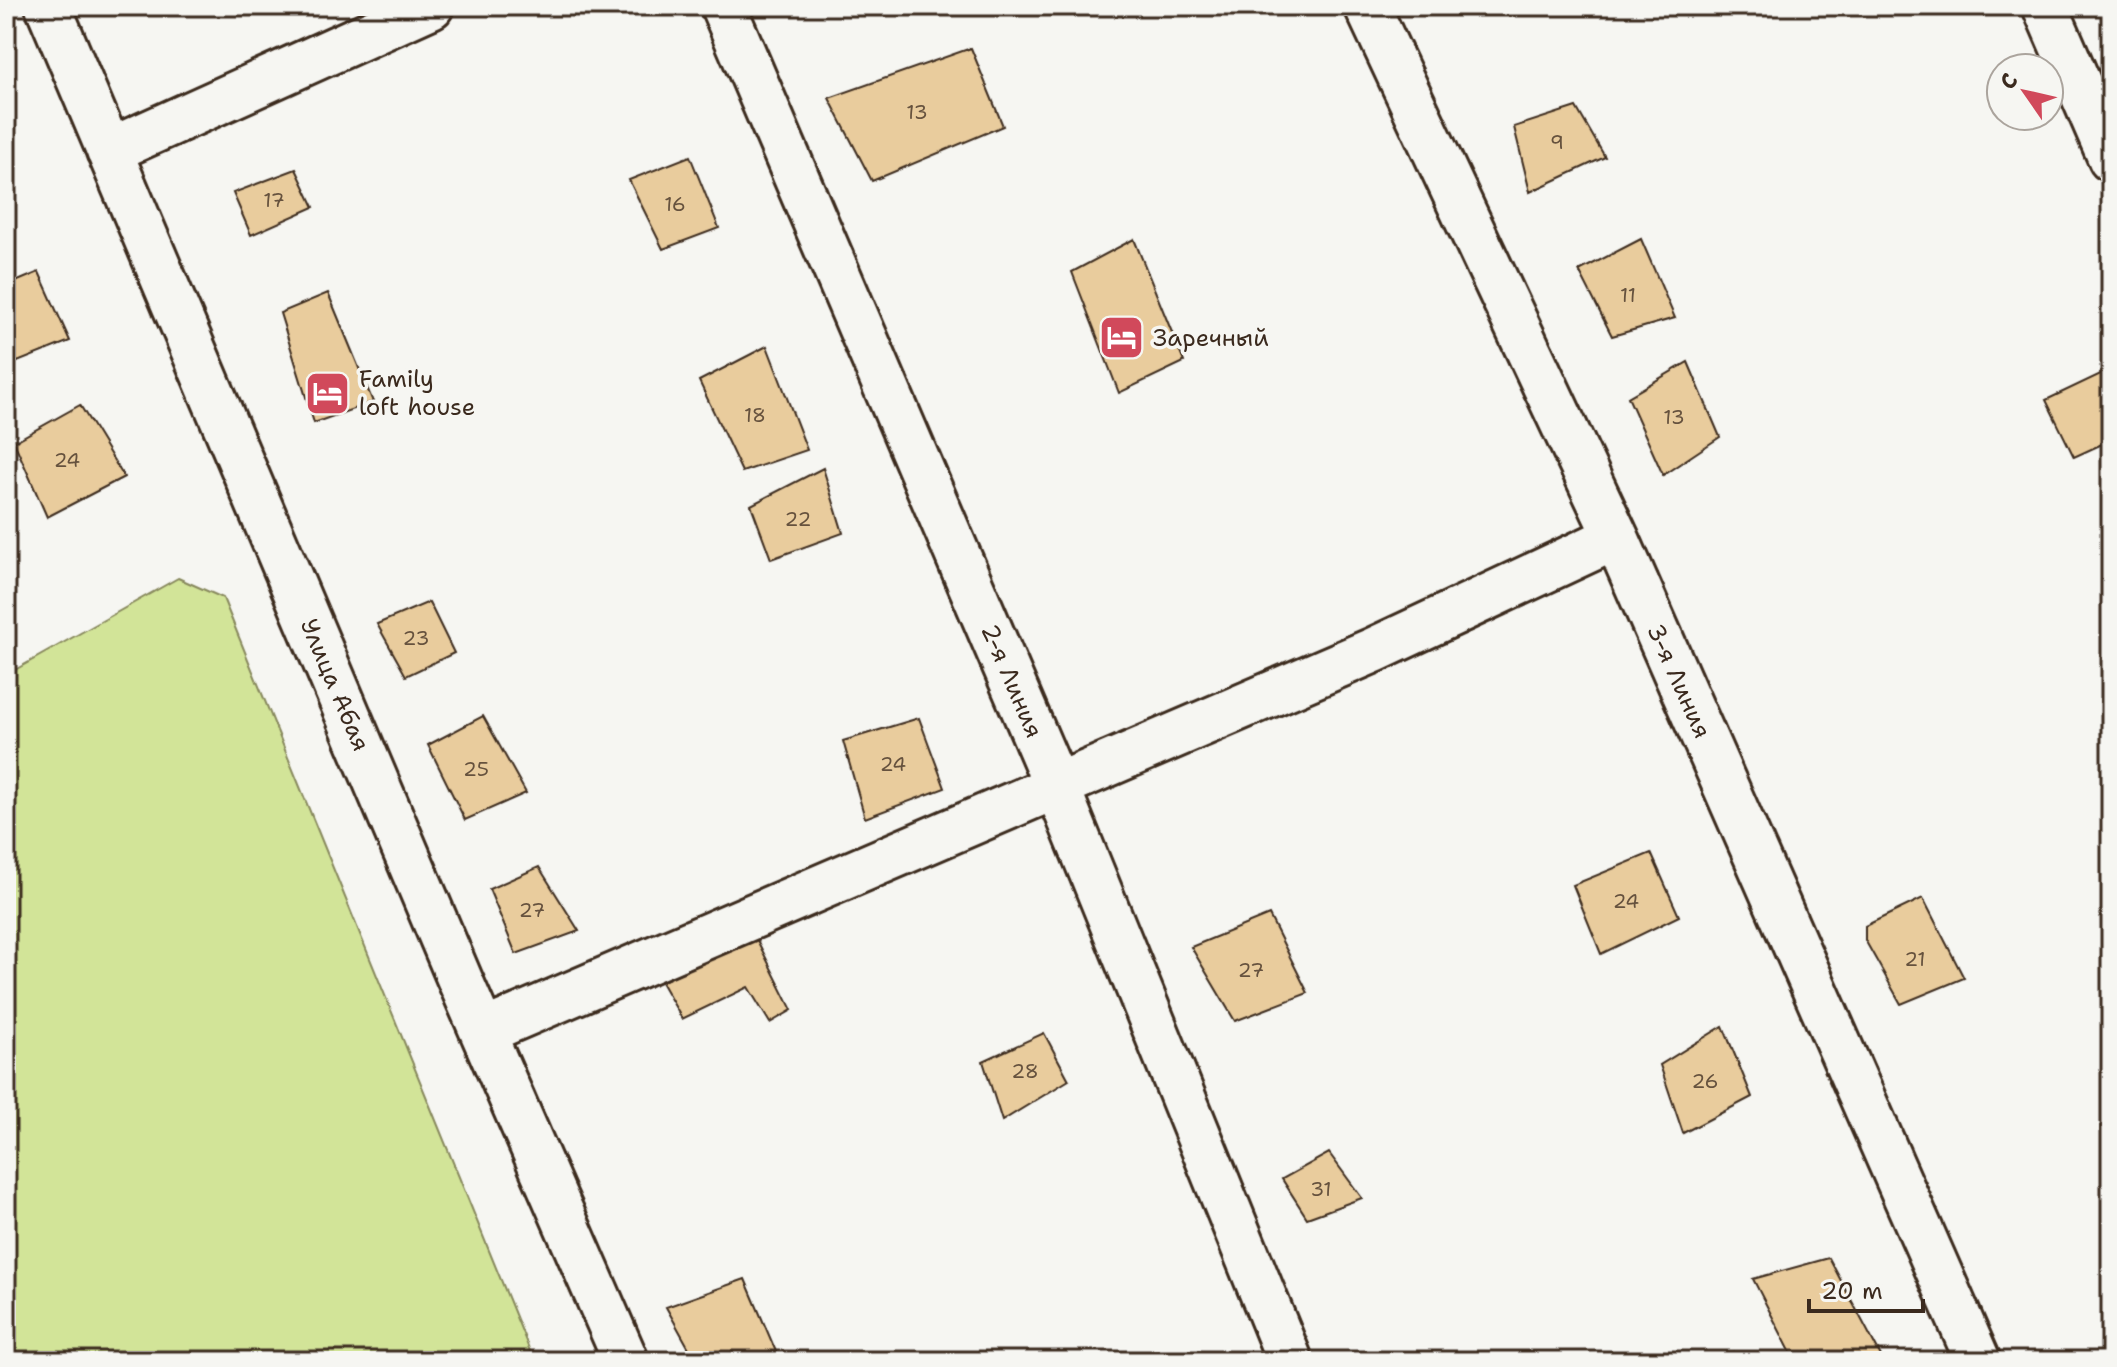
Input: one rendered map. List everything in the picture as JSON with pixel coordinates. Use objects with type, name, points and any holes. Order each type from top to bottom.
[{"type":"street","name":"Улица Абая","points":[[48,6],[483,1032],[626,1361]]},
{"type":"street","points":[[109,151],[431,6]]},
{"type":"street","name":"2-я Линия","points":[[723,6],[1057,787],[1290,1361]]},
{"type":"street","name":"3-я Линия","points":[[1367,6],[1616,537],[1978,1361]]},
{"type":"street","points":[[2045,6],[2111,159]]},
{"type":"street","points":[[483,1032],[1374,650],[1616,537]]},
{"type":"green space","points":[[178,578],[223,598],[534,1361],[6,1361],[6,675]]},
{"type":"building","points":[[971,48],[1003,126],[872,181],[829,98]]},
{"type":"building","points":[[1576,107],[1605,157],[1530,192],[1514,127]]},
{"type":"building","points":[[690,156],[719,228],[663,249],[629,180]]},
{"type":"building","points":[[296,169],[314,207],[251,235],[233,193]]},
{"type":"building","points":[[1134,239],[1184,362],[1119,393],[1072,272]]},
{"type":"building","points":[[1641,239],[1675,318],[1612,336],[1579,271]]},
{"type":"building","points":[[39,272],[70,341],[15,363],[6,342],[6,286]]},
{"type":"building","points":[[328,293],[373,402],[314,423],[280,313]]},
{"type":"building","points":[[767,346],[807,450],[742,472],[699,381]]},
{"type":"building","points":[[1688,362],[1720,437],[1663,475],[1628,397]]},
{"type":"building","points":[[2111,369],[2111,440],[2074,457],[2046,400]]},
{"type":"building","points":[[80,405],[124,477],[47,517],[14,442]]},
{"type":"building","points":[[823,468],[843,533],[771,559],[751,505]]},
{"type":"building","points":[[429,602],[454,653],[406,676],[377,624]]},
{"type":"building","points":[[483,716],[526,793],[465,820],[428,745]]},
{"type":"building","points":[[919,718],[945,788],[865,818],[843,741]]},
{"type":"building","points":[[1651,853],[1679,916],[1601,954],[1573,885]]},
{"type":"building","points":[[539,867],[579,931],[516,954],[489,889]]},
{"type":"building","points":[[1923,898],[1964,978],[1901,1004],[1865,940],[1865,926]]},
{"type":"building","points":[[1269,915],[1308,993],[1235,1021],[1191,947]]},
{"type":"building","points":[[755,936],[792,1010],[770,1023],[748,987],[682,1019],[661,982]]},
{"type":"building","points":[[1723,1026],[1752,1097],[1683,1133],[1660,1065]]},
{"type":"building","points":[[1044,1033],[1069,1080],[1002,1121],[983,1061]]},
{"type":"building","points":[[1329,1153],[1362,1198],[1307,1218],[1282,1179]]},
{"type":"building","points":[[1829,1258],[1882,1358],[1875,1361],[1795,1361],[1753,1279]]},
{"type":"building","points":[[745,1279],[780,1361],[696,1361],[666,1307]]},
{"type":"building","points":[[1733,1352],[1737,1361],[1713,1361]]},
{"type":"place","name":"Заречный","points":[[1122,338]]},
{"type":"place","name":"Family loft house","points":[[328,393]]}]
